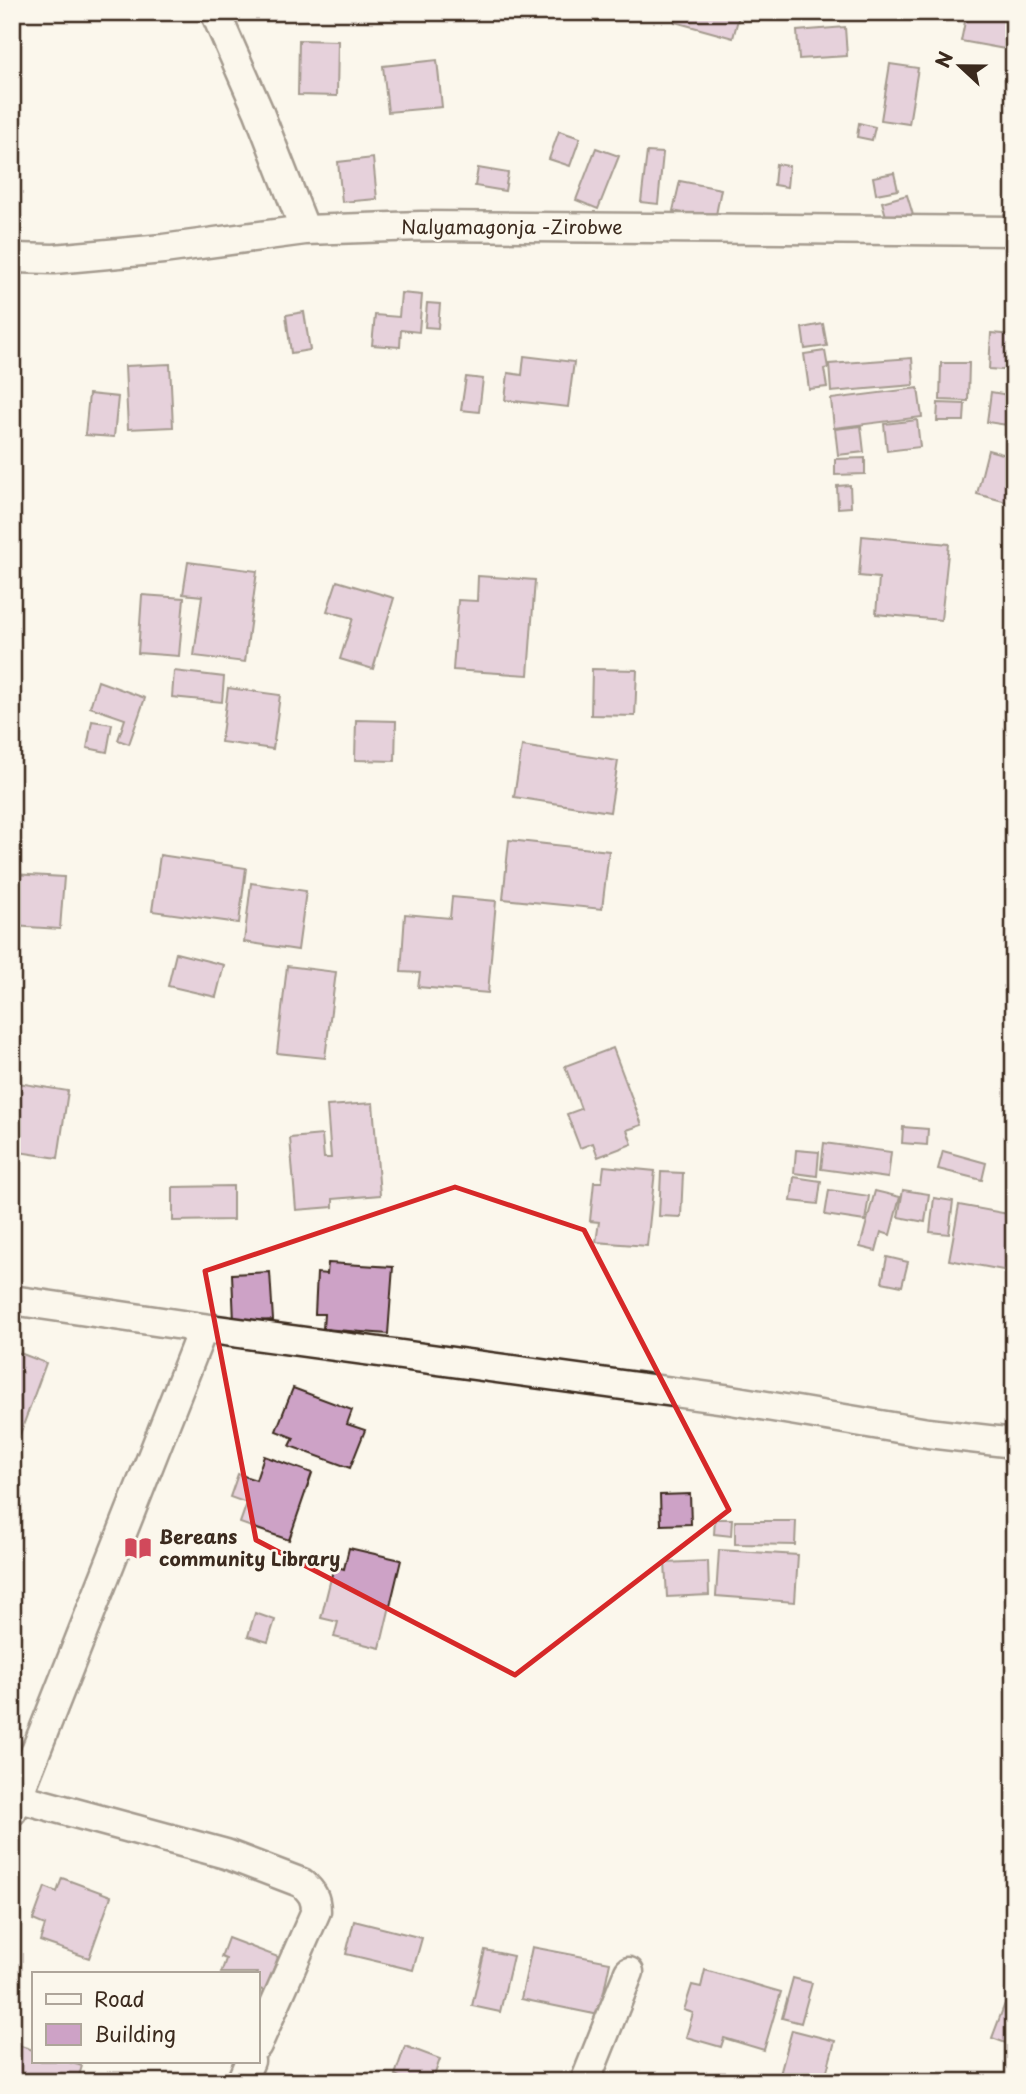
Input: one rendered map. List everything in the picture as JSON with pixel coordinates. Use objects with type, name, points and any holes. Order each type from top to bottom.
[{"type":"street","points":[[215,12],[258,110],[305,230]]},
{"type":"street","name":"Nalyamagonja -Zirobwe","points":[[12,258],[54,258],[163,249],[305,230],[421,226],[1014,231]]},
{"type":"street","points":[[12,1300],[725,1399],[928,1433],[1014,1443]]},
{"type":"street","points":[[203,1328],[14,1802],[226,1854],[302,1883],[311,1891],[316,1900],[316,1911],[259,2040]]},
{"type":"street","points":[[585,2082],[629,1972]]},
{"type":"street","points":[[241,2082],[250,2062]]},
{"type":"highlighted area","points":[[455,1187],[584,1230],[729,1510],[515,1675],[256,1540],[205,1271]]},
{"type":"building","points":[[556,12],[574,12],[571,19]]},
{"type":"building","points":[[678,12],[740,12],[733,38],[675,22]]},
{"type":"building","points":[[967,12],[1011,20],[1005,49],[961,41]]},
{"type":"building","points":[[845,27],[847,56],[799,59],[797,31]]},
{"type":"building","points":[[299,40],[338,41],[337,96],[298,95]]},
{"type":"building","points":[[437,60],[442,107],[388,112],[383,66]]},
{"type":"building","points":[[890,64],[918,68],[909,124],[881,120]]},
{"type":"building","points":[[859,123],[875,127],[872,140],[857,137]]},
{"type":"building","points":[[559,131],[580,138],[570,166],[549,159]]},
{"type":"building","points":[[596,148],[619,156],[598,209],[576,200]]},
{"type":"building","points":[[647,152],[663,153],[658,204],[641,202]]},
{"type":"building","points":[[373,158],[377,199],[342,202],[338,162]]},
{"type":"building","points":[[776,164],[789,166],[787,187],[774,185]]},
{"type":"building","points":[[478,168],[508,173],[505,191],[475,186]]},
{"type":"building","points":[[894,173],[898,190],[876,194],[873,177]]},
{"type":"building","points":[[680,181],[721,189],[715,220],[673,211]]},
{"type":"building","points":[[907,195],[913,215],[888,223],[882,202]]},
{"type":"building","points":[[401,293],[422,295],[419,332],[401,330],[400,347],[372,345],[375,315],[399,317]]},
{"type":"building","points":[[427,303],[440,304],[438,328],[425,327]]},
{"type":"building","points":[[304,312],[310,350],[291,353],[286,315]]},
{"type":"building","points":[[823,324],[827,346],[805,349],[802,328]]},
{"type":"building","points":[[991,333],[1014,335],[1014,371],[989,369]]},
{"type":"building","points":[[825,351],[827,387],[809,389],[804,354]]},
{"type":"building","points":[[524,356],[574,362],[568,407],[505,400],[508,373],[522,375]]},
{"type":"building","points":[[912,358],[914,385],[831,392],[829,364]]},
{"type":"building","points":[[941,363],[969,363],[968,401],[940,400]]},
{"type":"building","points":[[170,364],[173,427],[128,429],[125,366]]},
{"type":"building","points":[[466,377],[483,379],[479,412],[461,410]]},
{"type":"building","points":[[918,388],[922,417],[834,428],[831,399]]},
{"type":"building","points":[[991,392],[1014,396],[1014,426],[987,422]]},
{"type":"building","points":[[89,394],[118,397],[114,437],[85,435]]},
{"type":"building","points":[[938,403],[965,404],[964,421],[937,421]]},
{"type":"building","points":[[917,420],[920,447],[887,451],[884,424]]},
{"type":"building","points":[[861,426],[864,452],[838,455],[835,429]]},
{"type":"building","points":[[988,450],[1014,457],[1014,504],[977,494]]},
{"type":"building","points":[[865,458],[865,474],[835,475],[835,459]]},
{"type":"building","points":[[850,485],[851,507],[838,508],[837,486]]},
{"type":"building","points":[[862,536],[949,544],[941,620],[876,614],[879,578],[859,576]]},
{"type":"building","points":[[188,562],[257,571],[245,662],[194,656],[202,596],[183,594]]},
{"type":"building","points":[[478,576],[535,580],[528,675],[453,670],[458,600],[477,601]]},
{"type":"building","points":[[337,581],[394,598],[373,669],[340,659],[353,618],[327,611]]},
{"type":"building","points":[[142,595],[184,598],[179,656],[138,653]]},
{"type":"building","points":[[592,669],[637,670],[635,716],[591,715]]},
{"type":"building","points":[[174,671],[224,677],[222,702],[172,697]]},
{"type":"building","points":[[98,681],[145,698],[129,744],[118,740],[125,719],[90,707]]},
{"type":"building","points":[[228,688],[280,695],[273,749],[221,742]]},
{"type":"building","points":[[356,720],[396,721],[395,761],[355,760]]},
{"type":"building","points":[[92,721],[112,724],[107,752],[87,748]]},
{"type":"building","points":[[522,746],[618,761],[610,812],[514,797]]},
{"type":"building","points":[[509,840],[609,851],[602,909],[503,899]]},
{"type":"building","points":[[160,855],[246,868],[239,923],[152,911]]},
{"type":"building","points":[[12,874],[64,877],[60,929],[12,926]]},
{"type":"building","points":[[251,883],[306,891],[298,950],[244,942]]},
{"type":"building","points":[[452,897],[496,901],[488,993],[418,987],[420,973],[401,972],[405,914],[450,918]]},
{"type":"building","points":[[176,953],[224,965],[216,997],[168,986]]},
{"type":"building","points":[[287,966],[336,972],[325,1058],[277,1053]]},
{"type":"building","points":[[613,1048],[642,1125],[627,1130],[632,1144],[598,1157],[593,1143],[580,1148],[567,1114],[581,1109],[565,1066]]},
{"type":"building","points":[[12,1082],[68,1091],[58,1158],[12,1151]]},
{"type":"building","points":[[373,1103],[380,1195],[333,1199],[333,1207],[296,1210],[290,1138],[322,1135],[324,1158],[331,1158],[327,1106]]},
{"type":"building","points":[[903,1127],[928,1129],[927,1145],[902,1143]]},
{"type":"building","points":[[824,1143],[891,1152],[888,1178],[821,1169]]},
{"type":"building","points":[[796,1150],[819,1152],[817,1176],[794,1173]]},
{"type":"building","points":[[943,1151],[986,1163],[982,1180],[938,1169]]},
{"type":"building","points":[[604,1166],[655,1171],[647,1246],[596,1242],[599,1222],[590,1221],[594,1182],[602,1182]]},
{"type":"building","points":[[661,1172],[683,1173],[681,1217],[659,1216]]},
{"type":"building","points":[[794,1177],[821,1181],[818,1204],[791,1201]]},
{"type":"building","points":[[233,1186],[233,1220],[173,1221],[173,1187]]},
{"type":"building","points":[[829,1190],[869,1196],[865,1221],[825,1215]]},
{"type":"building","points":[[903,1190],[929,1194],[925,1222],[898,1217]]},
{"type":"building","points":[[875,1191],[900,1197],[890,1235],[881,1232],[876,1251],[860,1247]]},
{"type":"building","points":[[934,1198],[953,1201],[949,1234],[930,1232]]},
{"type":"building","points":[[959,1205],[1014,1215],[1014,1272],[949,1260]]},
{"type":"building","points":[[887,1257],[908,1262],[902,1286],[882,1282]]},
{"type":"building","points":[[328,1263],[393,1267],[388,1334],[323,1329],[324,1314],[315,1314],[317,1273],[327,1274]]},
{"type":"building","points":[[270,1272],[273,1320],[234,1322],[232,1274]]},
{"type":"building","points":[[12,1350],[46,1363],[20,1434],[12,1431]]},
{"type":"building","points":[[293,1388],[352,1410],[347,1424],[365,1430],[350,1468],[290,1446],[294,1438],[276,1431]]},
{"type":"building","points":[[264,1456],[312,1473],[289,1540],[240,1523],[247,1503],[230,1497],[238,1474],[256,1480]]},
{"type":"building","points":[[690,1494],[691,1524],[661,1525],[660,1495]]},
{"type":"building","points":[[715,1519],[732,1519],[731,1536],[714,1534]]},
{"type":"building","points":[[735,1521],[796,1521],[795,1545],[735,1544]]},
{"type":"building","points":[[349,1548],[401,1560],[380,1648],[334,1637],[338,1622],[321,1618],[334,1566],[344,1569]]},
{"type":"building","points":[[719,1550],[798,1555],[795,1602],[716,1596]]},
{"type":"building","points":[[708,1561],[709,1595],[667,1597],[665,1563]]},
{"type":"building","points":[[255,1613],[275,1620],[268,1642],[248,1636]]},
{"type":"building","points":[[12,1717],[21,1719],[13,1743],[12,1743]]},
{"type":"building","points":[[62,1878],[111,1896],[89,1958],[40,1941],[45,1925],[33,1920],[45,1887],[57,1892]]},
{"type":"building","points":[[354,1921],[422,1938],[413,1970],[346,1954]]},
{"type":"building","points":[[228,1938],[278,1957],[265,1991],[260,1989],[259,1991],[259,1972],[221,1972],[226,1959],[221,1957]]},
{"type":"building","points":[[532,1947],[610,1962],[599,2015],[521,1999]]},
{"type":"building","points":[[485,1950],[513,1956],[500,2012],[472,2006]]},
{"type":"building","points":[[705,1970],[781,1992],[764,2050],[724,2038],[721,2047],[686,2037],[693,2013],[684,2010],[692,1985],[701,1987]]},
{"type":"building","points":[[793,1978],[812,1983],[801,2023],[782,2018]]},
{"type":"building","points":[[1012,1985],[1014,1986],[1014,2046],[992,2038]]},
{"type":"building","points":[[792,2030],[835,2041],[824,2082],[778,2082]]},
{"type":"building","points":[[12,2043],[32,2050],[32,2062],[68,2062],[82,2066],[77,2082],[12,2082]]},
{"type":"building","points":[[405,2046],[440,2059],[432,2082],[400,2082],[402,2078],[395,2075]]},
{"type":"place","name":"Bereans community Library","points":[[138,1548]]}]
